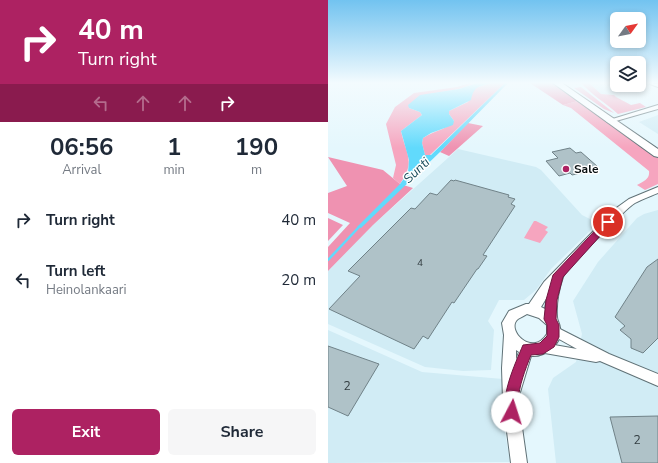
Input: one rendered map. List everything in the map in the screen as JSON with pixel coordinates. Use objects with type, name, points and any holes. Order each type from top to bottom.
[{"type":"highway","points":[[590,105],[658,148]]},
{"type":"highway","points":[[591,105],[658,154]]},
{"type":"street","points":[[612,120],[657,107]]},
{"type":"street","points":[[533,309],[548,285],[618,211],[632,201],[658,190]]},
{"type":"street","points":[[510,336],[520,346],[527,350],[543,348],[549,343],[553,337],[552,300],[558,275]]},
{"type":"street","points":[[519,463],[511,402],[508,362],[510,336],[508,330],[511,319],[520,311],[533,309],[546,315],[552,325],[605,358],[658,380]]},
{"type":"street","points":[[543,348],[605,358]]},
{"type":"street","points":[[511,402],[520,367],[527,350]]},
{"type":"shaded area","points":[[398,105],[414,105],[409,108],[420,112],[422,115],[401,131],[409,163],[405,176],[400,184],[393,178],[396,165],[386,124],[395,107]]},
{"type":"shaded area","points":[[462,105],[482,105],[430,155],[425,155],[422,143],[423,138],[443,129],[454,121],[449,114],[449,111]]},
{"type":"shaded area","points":[[563,105],[583,105],[658,158],[658,184],[645,190],[637,185],[649,176],[649,171],[571,108]]},
{"type":"shaded area","points":[[598,105],[603,105],[614,113]]},
{"type":"shaded area","points":[[607,105],[642,105],[646,107],[618,114]]},
{"type":"shaded area","points":[[658,115],[658,134],[639,122]]},
{"type":"shaded area","points":[[468,123],[483,126],[449,156],[440,152]]},
{"type":"shaded area","points":[[458,149],[536,167],[541,170],[582,215],[598,223],[551,269],[536,290],[524,300],[499,300],[488,321],[494,330],[491,370],[463,371],[425,367],[328,324],[328,271],[373,225]]},
{"type":"shaded area","points":[[328,157],[383,170],[400,184],[413,188],[373,225],[328,271],[328,247],[350,223],[328,213],[328,193],[347,186]]},
{"type":"shaded area","points":[[658,210],[658,463],[556,463],[548,389],[553,378],[576,362],[582,334],[573,301],[598,262],[637,218],[644,214]]},
{"type":"shaded area","points":[[328,218],[343,225],[328,241]]},
{"type":"shaded area","points":[[534,221],[548,227],[545,230],[548,232],[540,243],[524,238]]},
{"type":"shaded area","points":[[328,330],[422,372],[503,379],[502,415],[510,462],[328,463]]},
{"type":"water","points":[[408,105],[462,105],[449,111],[449,114],[454,121],[453,125],[431,133],[423,138],[422,143],[425,155],[431,155],[483,105],[487,105],[361,228],[357,227],[400,184],[408,173],[409,160],[401,131],[422,115],[420,112],[409,108]]},
{"type":"building","points":[[570,148],[576,153],[581,152],[598,167],[592,168],[594,170],[572,175],[570,173],[559,176],[546,161],[558,158],[552,152]]},
{"type":"building","points":[[451,180],[509,195],[508,197],[515,199],[511,204],[515,206],[483,255],[487,256],[454,303],[452,302],[428,339],[423,336],[414,349],[329,309],[360,276],[348,271],[411,208],[415,209],[430,193],[437,195]]},
{"type":"building","points":[[658,259],[658,338],[643,353],[631,348],[631,339],[620,330],[625,326],[615,317],[647,267]]},
{"type":"building","points":[[328,346],[379,364],[348,416],[328,407]]},
{"type":"building","points":[[658,416],[658,463],[622,463],[610,417]]},
{"type":"waterway","name":"Sunti","points":[[328,260],[359,227]]},
{"type":"place","name":"Sale","points":[[566,169]]},
{"type":"route","points":[[512,412],[511,402],[520,367],[527,350],[543,348],[553,337],[554,331],[550,319],[552,300],[558,275],[608,222]]}]
